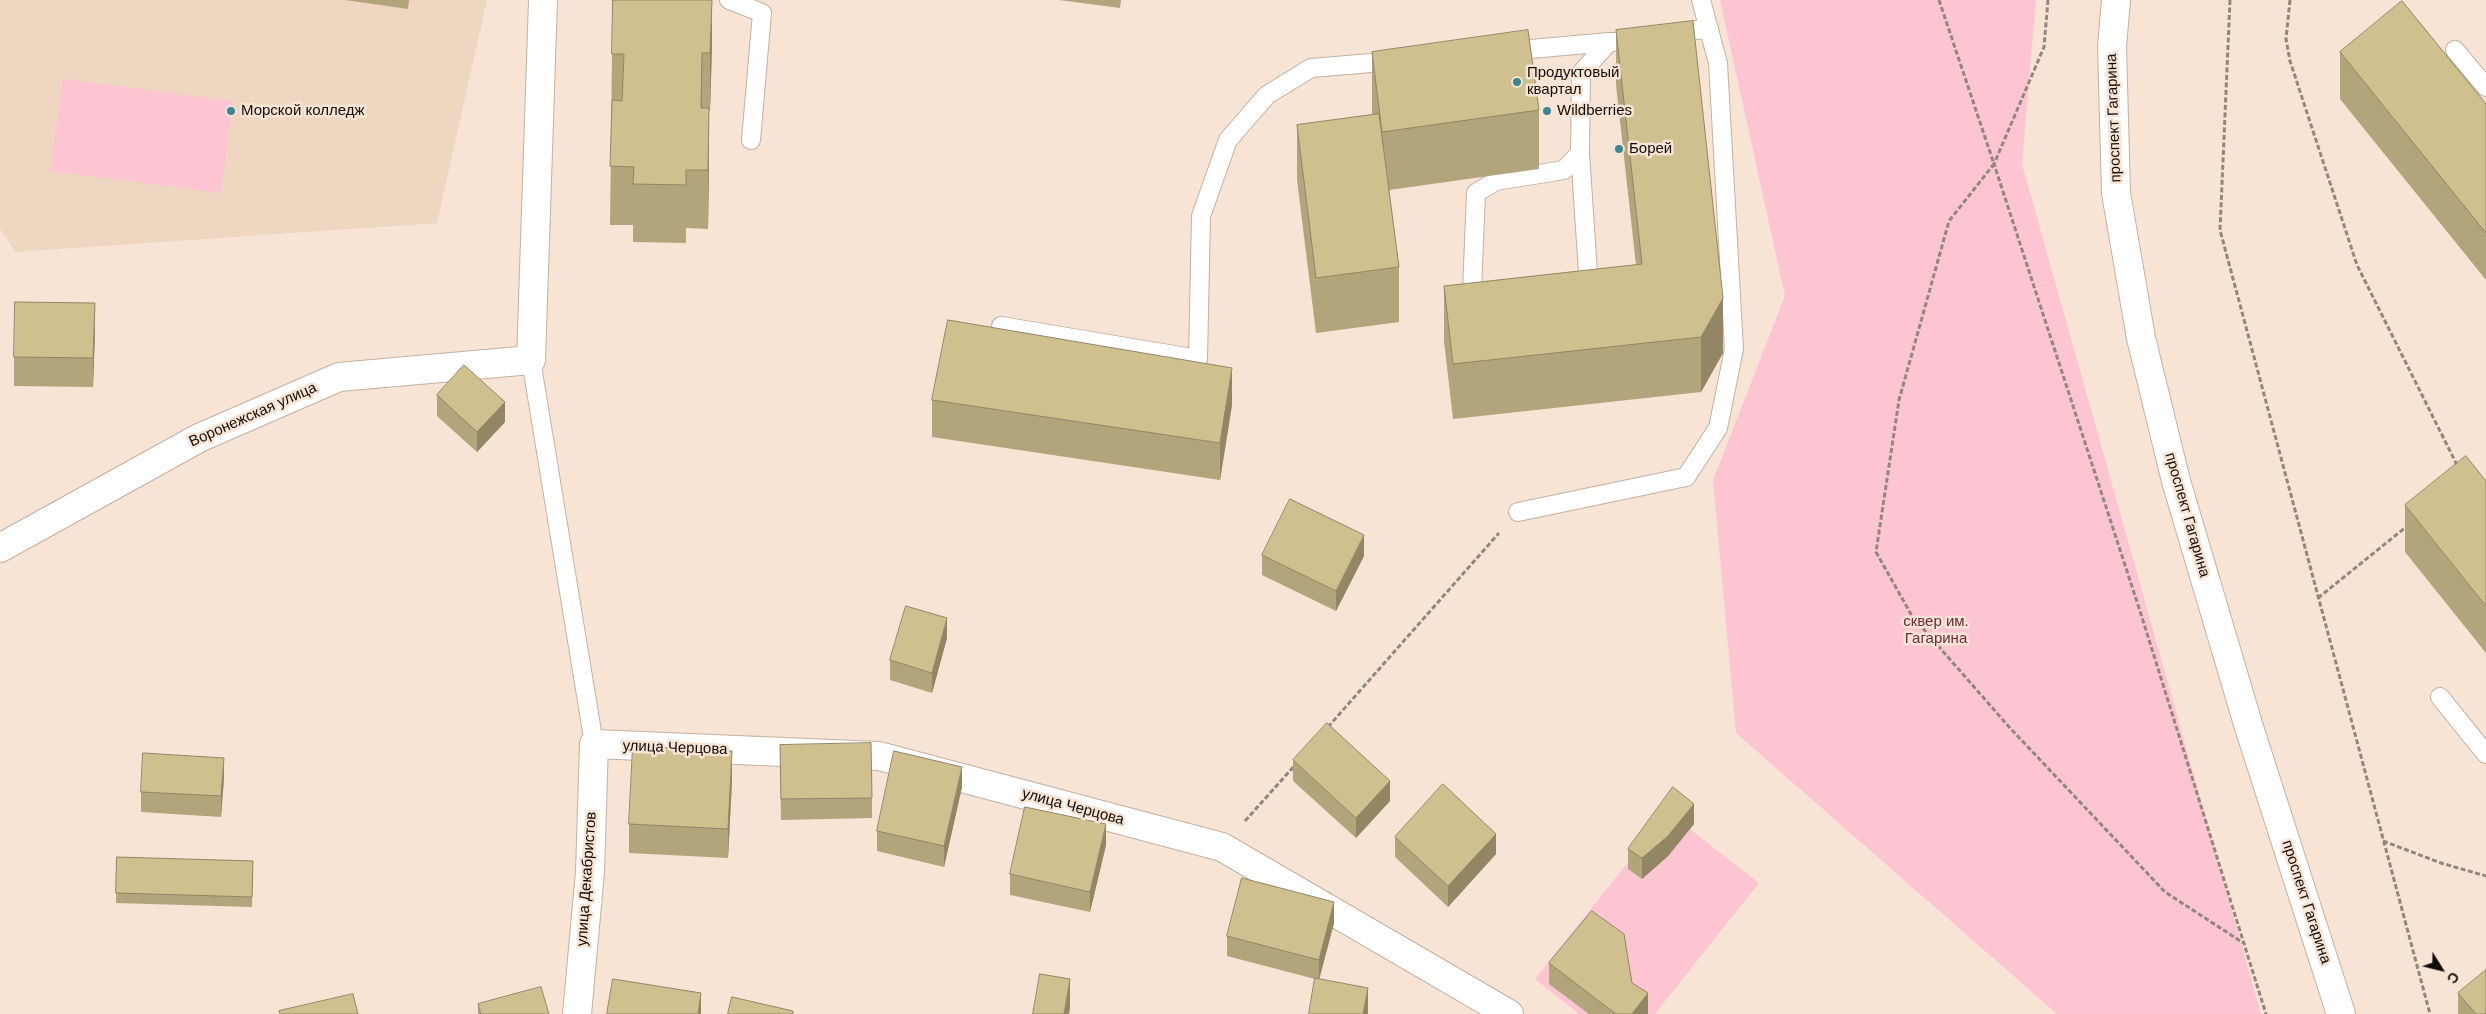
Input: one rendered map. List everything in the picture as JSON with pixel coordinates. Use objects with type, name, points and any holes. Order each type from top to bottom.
[{"type":"street","points":[[531,360],[543,0]]},
{"type":"street","name":"проспект Гагарина","points":[[2116,0],[2112,46],[2116,193],[2141,338],[2176,481],[2248,724],[2341,1014]]},
{"type":"street","name":"Воронежская улица","points":[[0,548],[199,438],[340,377],[531,360]]},
{"type":"street","name":"улица Черцова","points":[[594,744],[879,756],[1222,847],[1509,1014]]},
{"type":"street","name":"улица Декабристов","points":[[577,1014],[590,872],[594,744]]},
{"type":"lane","points":[[729,0],[762,13],[751,140]]},
{"type":"lane","points":[[1518,512],[1686,477],[1718,428],[1734,349],[1718,63],[1701,0]]},
{"type":"lane","points":[[1655,36],[1709,28]]},
{"type":"lane","points":[[1490,53],[1628,40]]},
{"type":"lane","points":[[1558,302],[1567,300],[1588,273],[1580,153],[1582,73],[1609,42]]},
{"type":"lane","points":[[2455,50],[2486,87]]},
{"type":"lane","points":[[1001,326],[1198,359],[1202,216],[1228,140],[1267,95],[1311,68],[1410,60]]},
{"type":"lane","points":[[1504,307],[1495,308],[1472,290],[1476,193],[1496,181],[1564,170],[1580,153]]},
{"type":"lane","points":[[531,360],[594,744]]},
{"type":"lane","points":[[2440,697],[2486,754]]},
{"type":"path","points":[[1938,0],[1994,164],[2140,611],[2266,1014]]},
{"type":"path","points":[[2048,0],[2044,47],[1994,164],[1949,220],[1899,400],[1876,552],[1912,616],[2010,728],[2165,892],[2244,944]]},
{"type":"path","points":[[2230,0],[2220,230],[2430,1014]]},
{"type":"path","points":[[2290,0],[2286,39],[2290,61],[2357,265],[2460,470]]},
{"type":"path","points":[[1327,728],[1518,512]]},
{"type":"path","points":[[2318,598],[2410,524]]},
{"type":"path","points":[[1222,847],[1301,758]]},
{"type":"path","points":[[2382,840],[2441,863],[2486,876]]},
{"type":"shaded area","name":"Морской колледж","points":[[0,0],[487,0],[437,223],[16,252],[0,229]]},
{"type":"green space","name":"сквер им. Гагарина","points":[[1720,0],[2036,0],[2022,164],[2261,1014],[2057,1014],[1736,733],[1713,480],[1785,296]]},
{"type":"green space","points":[[63,79],[233,101],[221,193],[50,171]]},
{"type":"green space","points":[[1668,812],[1759,883],[1655,1014],[1579,1014],[1535,979]]},
{"type":"building","points":[[613,0],[712,0],[710,53],[702,53],[701,108],[709,108],[708,170],[686,170],[686,185],[633,184],[634,167],[610,166],[612,100],[622,101],[624,54],[612,54]]},
{"type":"building","points":[[2402,1],[2486,104],[2486,233],[2340,52]]},
{"type":"building","points":[[1693,21],[1723,298],[1701,337],[1453,364],[1444,286],[1642,264],[1616,30]]},
{"type":"building","points":[[1528,30],[1539,110],[1382,132],[1372,52]]},
{"type":"building","points":[[1379,114],[1399,267],[1316,278],[1297,125]]},
{"type":"building","points":[[15,302],[95,303],[93,358],[14,357]]},
{"type":"building","points":[[948,320],[1232,368],[1220,443],[932,400]]},
{"type":"building","points":[[464,365],[505,402],[477,432],[437,395]]},
{"type":"building","points":[[2466,456],[2486,481],[2486,606],[2405,505]]},
{"type":"building","points":[[1290,499],[1364,535],[1336,591],[1262,555]]},
{"type":"building","points":[[906,606],[947,618],[932,673],[890,660]]},
{"type":"building","points":[[1327,723],[1390,781],[1356,818],[1293,760]]},
{"type":"building","points":[[871,743],[872,798],[781,799],[780,745]]},
{"type":"building","points":[[633,746],[732,751],[728,829],[629,824]]},
{"type":"building","points":[[894,751],[962,767],[944,846],[877,831]]},
{"type":"building","points":[[143,753],[224,758],[221,796],[141,792]]},
{"type":"building","points":[[1443,784],[1496,834],[1448,886],[1395,837]]},
{"type":"building","points":[[1673,787],[1694,804],[1668,836],[1642,858],[1628,849]]},
{"type":"building","points":[[1025,807],[1106,824],[1090,892],[1010,874]]},
{"type":"building","points":[[117,857],[253,861],[252,897],[116,893]]},
{"type":"building","points":[[1242,878],[1334,902],[1319,960],[1227,936]]},
{"type":"building","points":[[1592,911],[1624,934],[1632,983],[1648,993],[1632,1014],[1616,1014],[1549,963]]},
{"type":"building","points":[[2486,970],[2486,1014],[2476,1014],[2458,993]]},
{"type":"building","points":[[1040,974],[1070,979],[1064,1014],[1033,1014]]},
{"type":"building","points":[[1315,978],[1368,988],[1363,1014],[1309,1014]]},
{"type":"building","points":[[613,979],[701,993],[698,1014],[607,1014]]},
{"type":"building","points":[[541,987],[549,1014],[481,1014],[478,1004]]},
{"type":"building","points":[[353,994],[358,1014],[280,1014],[279,1011]]},
{"type":"building","points":[[732,997],[793,1011],[793,1014],[728,1014]]},
{"type":"place","name":"Продуктовый квартал","points":[[1517,82]]},
{"type":"place","name":"Морской колледж","points":[[231,111]]},
{"type":"place","name":"Wildberries","points":[[1547,111]]},
{"type":"place","name":"Борей","points":[[1619,149]]}]
